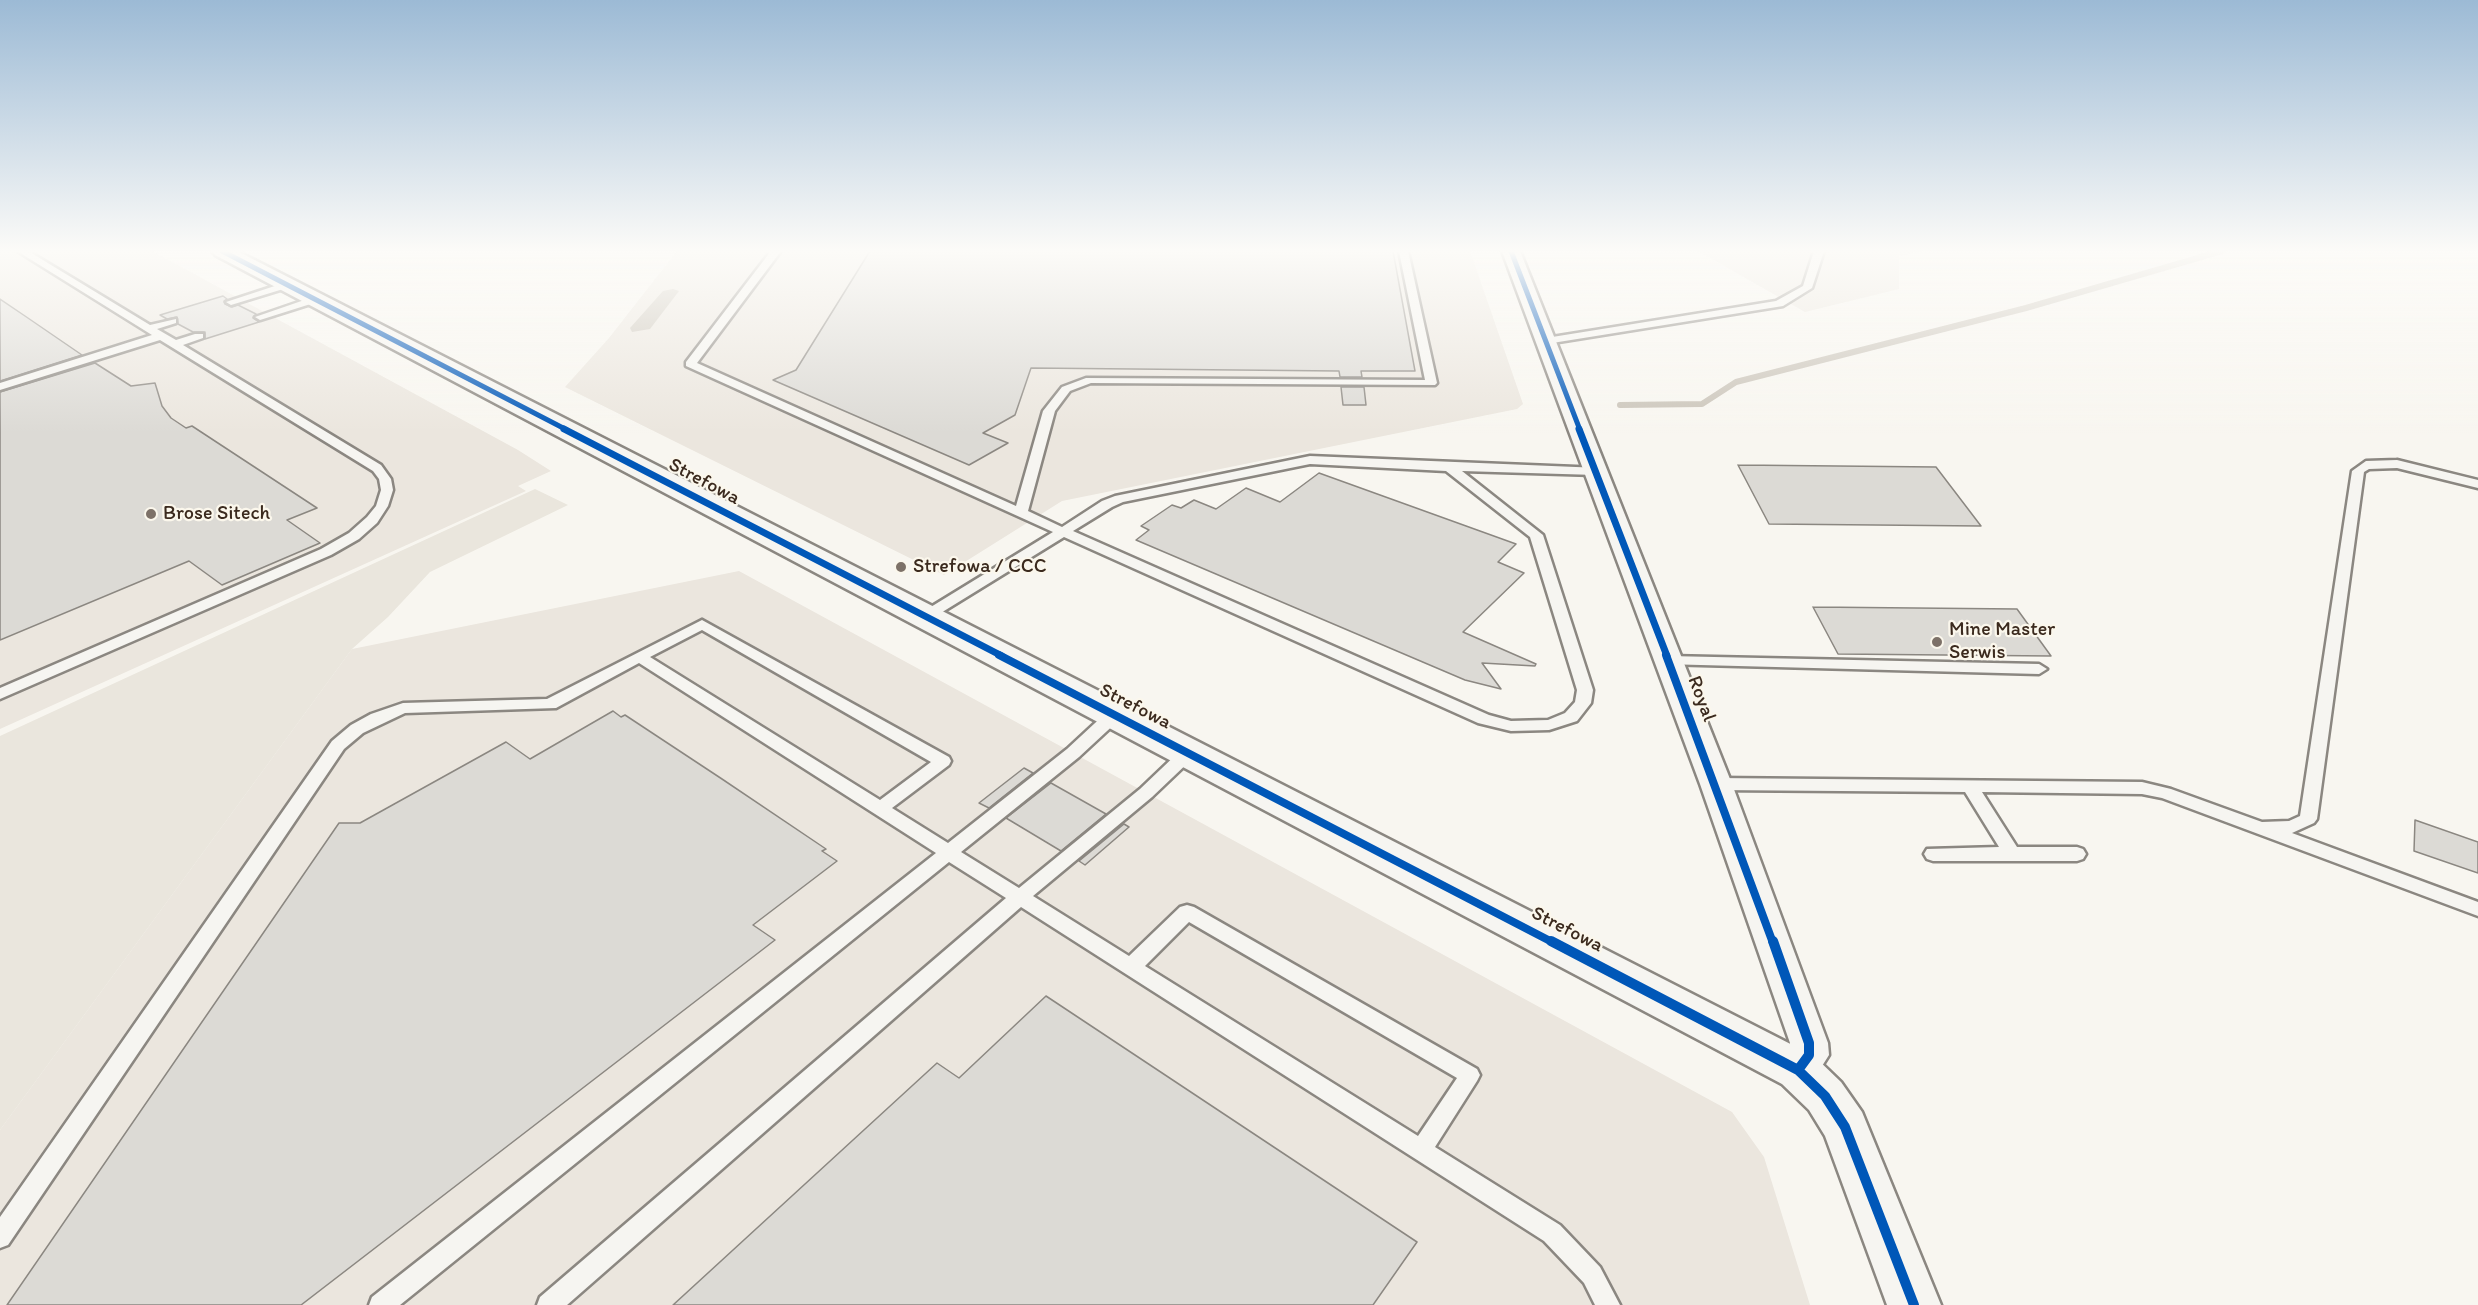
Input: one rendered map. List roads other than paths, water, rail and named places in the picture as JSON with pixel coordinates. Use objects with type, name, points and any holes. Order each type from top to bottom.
[{"type":"street","name":"Strefowa","points":[[343,312],[1798,1070],[1826,1096],[1845,1126],[1914,1305]]},
{"type":"street","name":"Royal","points":[[1535,312],[1716,784],[1809,1043],[1809,1055],[1798,1070]]},
{"type":"lane","points":[[0,694],[326,552],[354,536],[372,520],[382,506],[387,490],[385,479],[377,468],[120,312]]},
{"type":"lane","points":[[260,317],[268,312]]},
{"type":"lane","points":[[729,312],[690,364],[1484,719],[1512,726],[1529,727],[1549,725],[1571,717],[1583,704],[1585,690],[1536,536],[1449,467]]},
{"type":"lane","points":[[1021,513],[1049,411],[1066,389],[1090,380],[1431,383],[1417,312]]},
{"type":"lane","points":[[1546,341],[1729,312]]},
{"type":"lane","points":[[147,329],[172,321]]},
{"type":"lane","points":[[0,387],[160,336]]},
{"type":"lane","points":[[173,345],[199,336]]},
{"type":"lane","points":[[926,616],[1107,504],[1120,499],[1310,460],[1596,471]]},
{"type":"lane","points":[[2255,826],[2291,827],[2308,819],[2358,471],[2366,465],[2397,464],[2478,484]]},
{"type":"lane","points":[[0,1238],[338,745],[357,729],[403,708],[550,704],[702,624],[943,761],[880,809]]},
{"type":"lane","points":[[639,657],[1552,1233],[1592,1275],[1608,1305]]},
{"type":"lane","points":[[1668,661],[2039,669]]},
{"type":"lane","points":[[381,1305],[1073,753],[1114,715]]},
{"type":"lane","points":[[549,1305],[1020,897],[1146,793],[1188,753]]},
{"type":"lane","points":[[1716,784],[2142,788],[2165,793],[2478,909]]},
{"type":"lane","points":[[1970,787],[2012,854]]},
{"type":"lane","points":[[1933,854],[2077,854]]},
{"type":"lane","points":[[1131,967],[1188,912],[1470,1075],[1421,1150]]},
{"type":"waterway","points":[[1620,405],[1702,404],[1736,382],[2011,312]]},
{"type":"place","name":"Brose Sitech","points":[[151,514]]},
{"type":"place","name":"Strefowa / CCC","points":[[901,567]]},
{"type":"place","name":"Mine Master Serwis","points":[[1937,642]]}]
